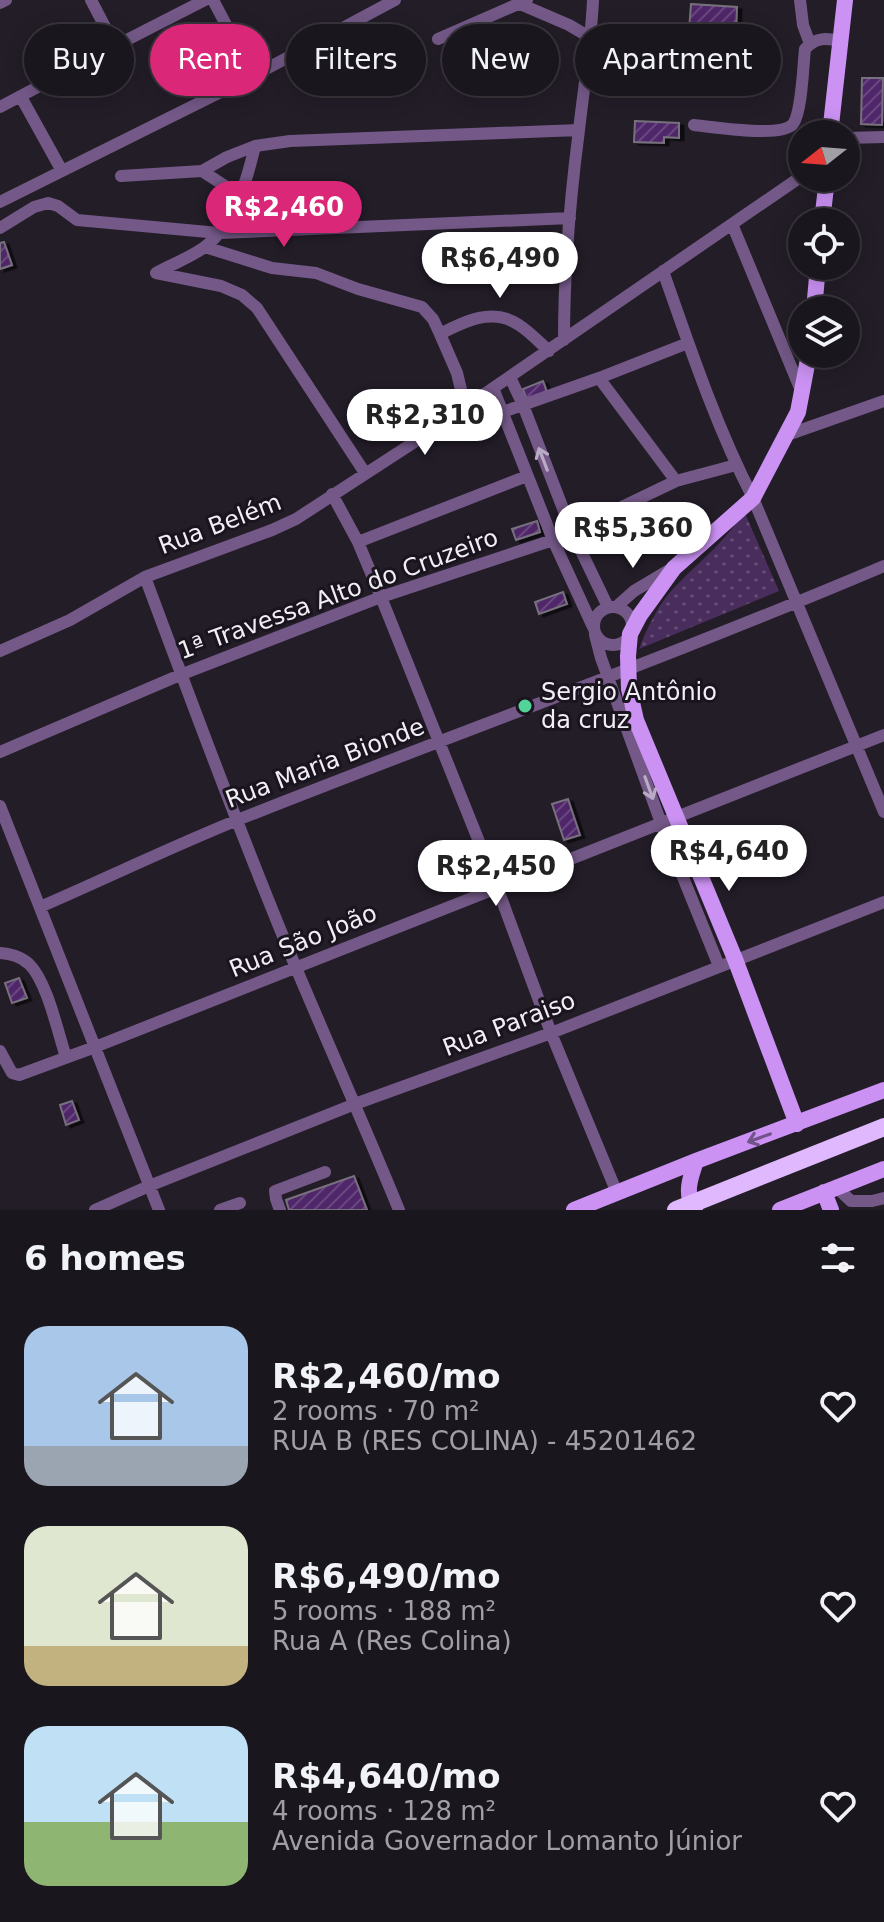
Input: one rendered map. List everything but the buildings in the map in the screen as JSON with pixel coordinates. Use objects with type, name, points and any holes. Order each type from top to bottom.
[{"type":"highway","points":[[688,1208],[884,1127]]},
{"type":"main road","points":[[832,120],[845,0]]},
{"type":"main road","points":[[797,1124],[669,820],[654,766],[636,720],[629,689],[628,656],[630,634],[674,568],[753,498],[798,412],[806,368]]},
{"type":"main road","points":[[574,1210],[884,1090]]},
{"type":"main road","points":[[688,1208],[690,1179],[696,1161]]},
{"type":"main road","points":[[780,1210],[884,1169]]},
{"type":"main road","points":[[830,1190],[831,1210]]},
{"type":"street","points":[[0,3],[6,0]]},
{"type":"street","points":[[91,0],[104,24]]},
{"type":"street","points":[[134,36],[205,0]]},
{"type":"street","points":[[213,0],[226,24]]},
{"type":"street","points":[[270,67],[395,0]]},
{"type":"street","points":[[592,24],[593,0]]},
{"type":"street","points":[[800,0],[803,25],[810,44]]},
{"type":"street","points":[[438,39],[524,2],[575,29]]},
{"type":"street","points":[[694,125],[774,132],[791,127],[799,106],[805,49],[823,38],[841,41]]},
{"type":"street","points":[[0,107],[24,95]]},
{"type":"street","points":[[0,202],[213,96]]},
{"type":"street","points":[[564,340],[570,218],[583,96]]},
{"type":"street","points":[[21,97],[62,171]]},
{"type":"street","points":[[121,176],[202,171],[255,146],[290,141],[579,130]]},
{"type":"street","points":[[860,138],[884,137]]},
{"type":"street","points":[[255,146],[231,216],[219,233],[205,247],[156,273],[221,286],[242,295],[257,308],[365,473]]},
{"type":"street","points":[[202,171],[239,195]]},
{"type":"street","name":"Rua Belém","points":[[0,651],[70,620],[145,577],[296,519],[549,351],[788,186]]},
{"type":"street","points":[[0,228],[34,207],[48,203],[58,206],[77,220],[219,233],[570,218]]},
{"type":"street","points":[[732,224],[802,393]]},
{"type":"street","points":[[205,247],[272,268],[316,273],[358,289],[422,307],[433,319],[457,373],[465,406]]},
{"type":"street","points":[[663,271],[736,465],[753,498],[884,812]]},
{"type":"street","points":[[440,334],[484,315],[518,324],[549,351]]},
{"type":"street","points":[[503,412],[688,343]]},
{"type":"street","points":[[510,377],[572,532],[612,607],[626,612],[630,617],[630,634],[620,644],[606,644],[594,631],[595,617],[599,612],[612,607],[674,568]]},
{"type":"street","points":[[599,378],[676,481]]},
{"type":"street","points":[[493,388],[669,820]]},
{"type":"street","points":[[787,435],[884,401]]},
{"type":"street","name":"1ª Travessa Alto do Cruzeiro","points":[[0,752],[180,675],[381,597],[553,540],[676,481],[736,465]]},
{"type":"street","points":[[358,542],[527,476]]},
{"type":"street","points":[[332,494],[358,542],[381,597],[551,1033],[617,1193]]},
{"type":"street","name":"Rua Maria Bionde","points":[[40,907],[237,820],[884,566]]},
{"type":"street","points":[[145,577],[237,820],[399,1210]]},
{"type":"street","name":"Rua São João","points":[[0,1051],[12,1073],[19,1075],[884,735]]},
{"type":"street","points":[[0,806],[159,1210]]},
{"type":"street","name":"Rua Paraiso","points":[[95,1210],[355,1104],[551,1033],[884,902]]},
{"type":"street","points":[[0,953],[15,955],[30,965],[43,987],[66,1057]]},
{"type":"street","points":[[280,1210],[275,1191],[325,1172]]},
{"type":"street","points":[[830,1190],[851,1201],[884,1198]]},
{"type":"street","points":[[220,1210],[240,1203]]},
{"type":"shaded area","points":[[744,511],[779,591],[639,649],[653,617],[668,595],[720,542]]},
{"type":"place","name":"Sergio Antônio da cruz","points":[[525,706]]}]
